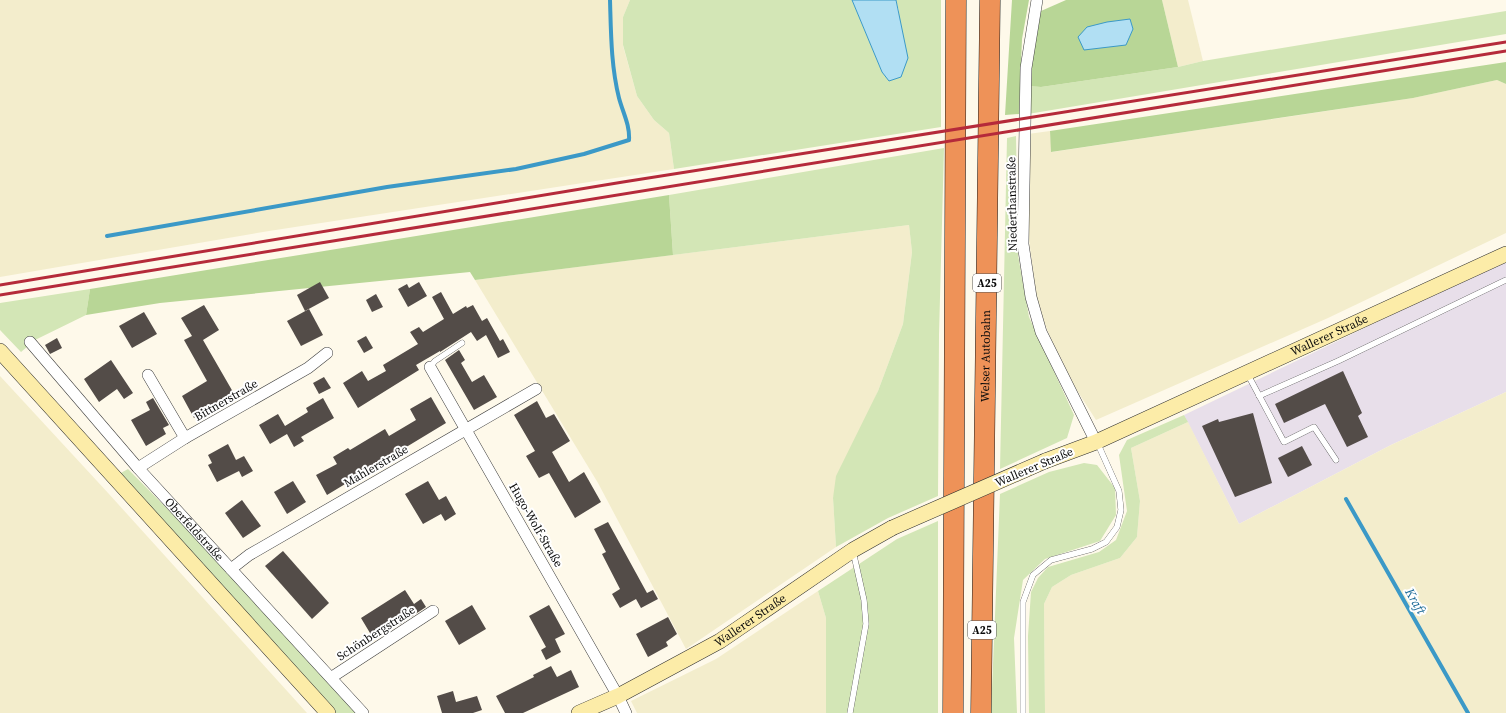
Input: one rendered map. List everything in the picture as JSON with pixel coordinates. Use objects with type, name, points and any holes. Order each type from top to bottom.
[{"type":"highway","name":"A25","points":[[953,713],[956,0]]},
{"type":"highway","name":"Welser Autobahn","points":[[981,713],[991,6]]},
{"type":"street","name":"Niederthanstraße","points":[[1037,0],[1026,68],[1024,252],[1030,297],[1041,332],[1096,442]]},
{"type":"street","name":"Wallerer Straße","points":[[579,713],[618,696],[720,641],[853,550],[892,528],[1045,461],[1096,442],[1506,254]]},
{"type":"street","name":"Oberfeldstraße","points":[[30,342],[138,468],[364,713]]},
{"type":"street","name":"Oberfeldstraße","points":[[0,351],[328,713]]},
{"type":"street","name":"Bittnerstraße","points":[[138,468],[185,438],[308,368],[327,353]]},
{"type":"street","name":"Hugo-Wolf-Straße","points":[[430,367],[467,428],[618,696],[626,713]]},
{"type":"street","points":[[148,375],[185,438]]},
{"type":"street","name":"Mahlerstraße","points":[[230,568],[249,555],[536,389]]},
{"type":"street","name":"Schönbergstraße","points":[[332,677],[433,612]]},
{"type":"lane","points":[[1259,396],[1338,361],[1506,280]]},
{"type":"lane","points":[[430,367],[435,361],[462,343]]},
{"type":"lane","points":[[1247,373],[1284,442],[1314,427],[1336,460]]},
{"type":"lane","points":[[1023,713],[1022,602],[1033,575],[1051,560],[1092,549],[1106,542],[1117,527],[1121,510],[1119,491],[1096,442]]},
{"type":"lane","points":[[850,713],[866,624],[864,600],[853,550]]},
{"type":"shaded area","points":[[0,0],[630,0],[623,17],[623,46],[637,96],[654,120],[669,133],[674,169],[269,231],[0,277]]},
{"type":"shaded area","points":[[1162,0],[1188,0],[1203,61],[1178,67]]},
{"type":"shaded area","points":[[1497,80],[1506,84],[1506,233],[1328,318],[1096,420],[1062,367],[1037,304],[1029,239],[1028,134],[1050,131],[1052,152],[1413,98]]},
{"type":"shaded area","points":[[909,225],[912,252],[903,324],[878,391],[833,498],[836,547],[686,649],[598,483],[475,280]]},
{"type":"shaded area","points":[[1506,260],[1506,392],[1391,445],[1239,524],[1184,415]]},
{"type":"shaded area","points":[[0,376],[109,494],[307,713],[0,713]]},
{"type":"shaded area","points":[[1506,392],[1506,713],[1045,713],[1044,604],[1052,587],[1071,575],[1120,558],[1137,537],[1140,501],[1131,448],[1188,422],[1239,524],[1391,445]]},
{"type":"shaded area","points":[[818,591],[826,618],[826,713],[637,713],[631,701],[716,659]]},
{"type":"green space","points":[[630,0],[852,0],[882,72],[889,80],[899,11],[896,0],[941,0],[941,127],[674,169],[669,133],[654,120],[637,96],[623,45],[623,17]]},
{"type":"green space","points":[[1012,0],[1029,0],[1022,39],[1019,114],[1005,115]]},
{"type":"green space","points":[[1066,0],[1162,0],[1178,67],[1041,87],[1028,86],[1041,11]]},
{"type":"green space","points":[[1506,11],[1506,34],[1028,114],[1028,86],[1041,87],[1178,67],[1203,61]]},
{"type":"green space","points":[[1506,62],[1506,84],[1497,80],[1413,98],[1051,152],[1050,131]]},
{"type":"green space","points":[[1016,136],[1018,255],[1029,317],[1074,415],[1067,438],[1000,469],[1007,138]]},
{"type":"green space","points":[[944,148],[939,335],[938,496],[888,518],[836,547],[833,498],[836,476],[878,391],[903,324],[912,252],[909,225],[673,255],[669,195]]},
{"type":"green space","points":[[669,195],[673,255],[475,280],[470,272],[160,303],[86,315],[90,289]]},
{"type":"green space","points":[[90,289],[86,315],[35,340],[21,352],[0,330],[0,303]]},
{"type":"green space","points":[[1184,415],[1188,422],[1131,448],[1140,501],[1137,537],[1120,558],[1071,575],[1052,587],[1044,604],[1045,713],[1029,713],[1028,636],[1031,592],[1038,578],[1048,567],[1099,552],[1116,540],[1127,511],[1119,455],[1127,440]]},
{"type":"green space","points":[[1084,463],[1097,465],[1115,488],[1116,515],[1100,541],[1045,559],[1023,580],[1014,638],[1017,713],[991,713],[1000,494],[1049,472]]},
{"type":"green space","points":[[128,469],[271,614],[356,713],[336,713],[119,474]]},
{"type":"green space","points":[[938,521],[938,713],[826,713],[826,618],[818,591],[897,539]]},
{"type":"water","points":[[852,0],[896,0],[908,58],[901,77],[889,81],[882,72]]},
{"type":"water","points":[[1130,19],[1133,29],[1126,45],[1084,50],[1078,37],[1087,27],[1107,22]]},
{"type":"building","points":[[320,282],[329,298],[305,311],[297,295]]},
{"type":"building","points":[[419,282],[427,296],[408,307],[398,289],[407,284],[409,288]]},
{"type":"building","points":[[441,292],[453,314],[466,306],[467,308],[473,305],[482,321],[487,318],[500,341],[503,339],[510,352],[498,358],[486,335],[477,341],[471,332],[440,352],[416,365],[419,370],[358,408],[343,383],[362,371],[368,381],[386,371],[383,365],[418,344],[410,332],[419,327],[423,332],[444,319],[432,297]]},
{"type":"building","points":[[376,294],[383,307],[372,312],[366,300]]},
{"type":"building","points":[[204,305],[219,330],[203,340],[233,392],[219,401],[220,403],[194,418],[182,396],[207,381],[184,340],[192,336],[181,318]]},
{"type":"building","points":[[309,309],[323,335],[301,346],[287,321]]},
{"type":"building","points":[[144,312],[157,334],[132,348],[119,326]]},
{"type":"building","points":[[366,336],[373,348],[364,353],[357,341]]},
{"type":"building","points":[[57,338],[62,348],[50,354],[45,345]]},
{"type":"building","points":[[459,350],[465,360],[461,363],[472,382],[484,375],[497,397],[474,410],[445,360]]},
{"type":"building","points":[[111,360],[133,393],[124,399],[117,389],[99,402],[84,379]]},
{"type":"building","points":[[1343,371],[1362,413],[1358,416],[1368,437],[1347,447],[1325,404],[1284,423],[1275,404]]},
{"type":"building","points":[[324,377],[331,388],[319,394],[313,383]]},
{"type":"building","points":[[431,397],[446,423],[327,495],[316,475],[337,464],[333,457],[348,448],[350,450],[385,429],[389,436],[416,420],[410,409]]},
{"type":"building","points":[[153,398],[169,425],[163,428],[166,434],[146,446],[131,420],[150,410],[146,402]]},
{"type":"building","points":[[323,398],[334,418],[301,437],[304,441],[294,447],[287,434],[270,444],[259,425],[278,414],[285,426],[308,412],[306,408]]},
{"type":"building","points":[[537,401],[546,418],[554,414],[570,441],[552,452],[569,482],[584,472],[601,502],[575,518],[549,473],[539,478],[526,456],[535,451],[514,415]]},
{"type":"building","points":[[1253,413],[1272,483],[1235,497],[1202,426],[1218,419],[1219,422]]},
{"type":"building","points":[[228,444],[236,460],[244,456],[253,471],[242,477],[239,471],[217,482],[208,465],[212,463],[208,455]]},
{"type":"building","points":[[1302,446],[1312,465],[1288,477],[1278,458]]},
{"type":"building","points":[[293,481],[306,502],[287,514],[274,492]]},
{"type":"building","points":[[428,481],[439,500],[446,496],[456,514],[445,521],[441,514],[423,524],[405,494]]},
{"type":"building","points":[[242,500],[261,526],[243,538],[225,513]]},
{"type":"building","points":[[608,522],[647,593],[653,590],[658,599],[641,608],[636,599],[620,608],[612,594],[620,589],[602,554],[606,552],[594,529]]},
{"type":"building","points":[[283,551],[329,603],[312,619],[265,566]]},
{"type":"building","points":[[405,590],[414,604],[421,599],[426,607],[399,625],[398,623],[373,638],[361,618]]},
{"type":"building","points":[[472,605],[486,629],[459,645],[445,621]]},
{"type":"building","points":[[549,605],[565,634],[555,639],[561,652],[546,660],[541,650],[546,647],[529,616]]},
{"type":"building","points":[[668,617],[677,634],[666,642],[668,646],[648,657],[636,634]]},
{"type":"building","points":[[551,666],[557,677],[571,670],[579,687],[523,713],[505,713],[496,696],[534,677],[533,675]]},
{"type":"building","points":[[453,691],[456,702],[477,696],[482,710],[473,713],[442,713],[437,696]]},
{"type":"waterway","points":[[107,236],[387,187],[516,169],[584,154],[629,140],[627,124],[619,98],[614,74],[610,0]]},
{"type":"waterway","name":"Kraft","points":[[1346,499],[1468,713]]},
{"type":"railway","points":[[0,285],[623,182],[1506,42]]},
{"type":"railway","points":[[0,295],[1506,51]]}]
